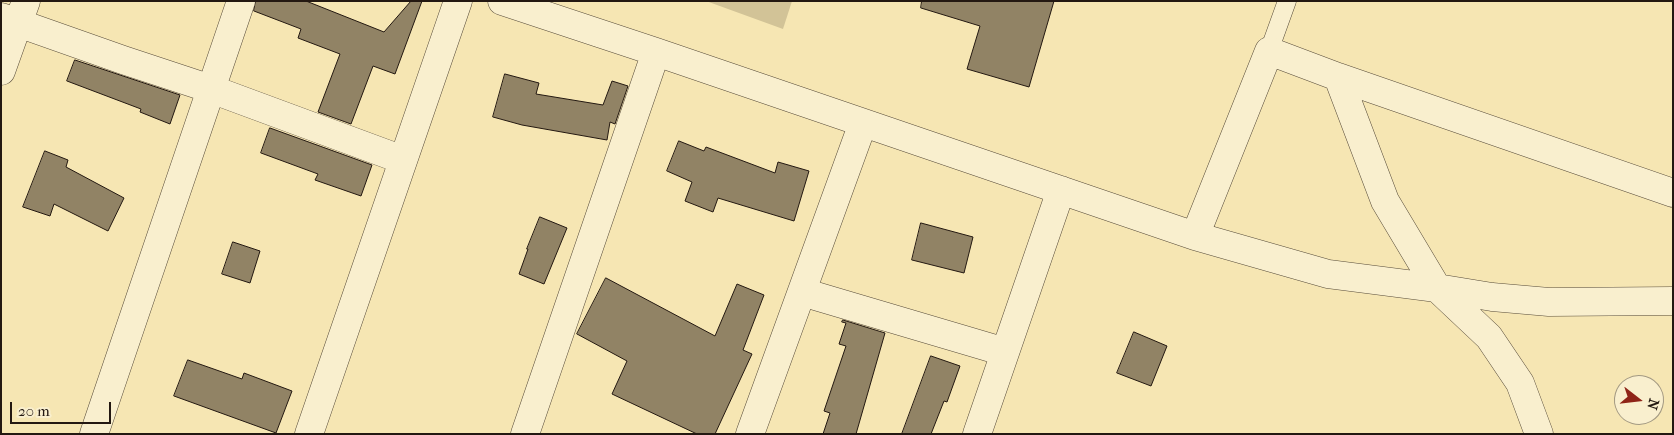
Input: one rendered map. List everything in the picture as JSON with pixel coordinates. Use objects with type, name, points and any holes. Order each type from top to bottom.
[{"type":"street","points":[[94,434],[241,1]]},
{"type":"street","points":[[309,434],[458,1]]},
{"type":"street","points":[[502,1],[1195,236],[1328,274],[1492,297],[1550,302],[1673,300]]},
{"type":"street","points":[[1,71],[15,14],[122,60],[211,89],[403,160]]},
{"type":"street","points":[[1195,236],[1269,51],[1338,77],[1673,193]]},
{"type":"street","points":[[525,434],[656,52]]},
{"type":"street","points":[[1338,77],[1385,201],[1437,288],[1489,337],[1520,383],[1539,434]]},
{"type":"street","points":[[750,434],[863,123]]},
{"type":"street","points":[[977,434],[1061,190]]},
{"type":"street","points":[[802,292],[1006,352]]},
{"type":"lane","points":[[1269,51],[1287,1]]},
{"type":"shaded area","points":[[706,1],[792,1],[783,29]]},
{"type":"building","points":[[256,1],[306,1],[384,32],[411,1],[422,1],[395,74],[373,66],[351,124],[318,112],[340,54],[298,38],[301,29],[254,11]]},
{"type":"building","points":[[922,1],[1054,1],[1029,87],[967,69],[980,26],[921,8]]},
{"type":"building","points":[[75,60],[180,95],[170,124],[140,112],[141,109],[67,81]]},
{"type":"building","points":[[505,74],[539,83],[536,94],[603,105],[612,81],[628,86],[615,124],[610,122],[607,140],[522,125],[493,117]]},
{"type":"building","points":[[270,128],[372,165],[361,196],[315,180],[318,174],[261,153]]},
{"type":"building","points":[[679,141],[704,151],[706,147],[775,173],[778,162],[809,171],[794,221],[718,198],[713,212],[685,201],[692,182],[667,171]]},
{"type":"building","points":[[45,151],[68,160],[66,167],[124,198],[108,231],[54,204],[50,216],[23,207]]},
{"type":"building","points":[[540,217],[567,228],[544,284],[519,274]]},
{"type":"building","points":[[921,223],[973,237],[964,273],[912,260]]},
{"type":"building","points":[[233,242],[260,251],[250,283],[222,274]]},
{"type":"building","points":[[606,278],[715,336],[737,284],[764,295],[743,350],[752,354],[715,434],[697,434],[612,394],[627,361],[577,334]]},
{"type":"building","points":[[843,320],[885,333],[856,434],[823,434],[830,413],[824,411],[846,346],[839,344],[846,323],[842,322]]},
{"type":"building","points":[[1134,332],[1167,346],[1151,386],[1117,373]]},
{"type":"building","points":[[931,356],[960,366],[947,402],[944,401],[931,434],[902,434]]},
{"type":"building","points":[[188,360],[242,379],[244,373],[292,391],[276,433],[174,396]]}]
